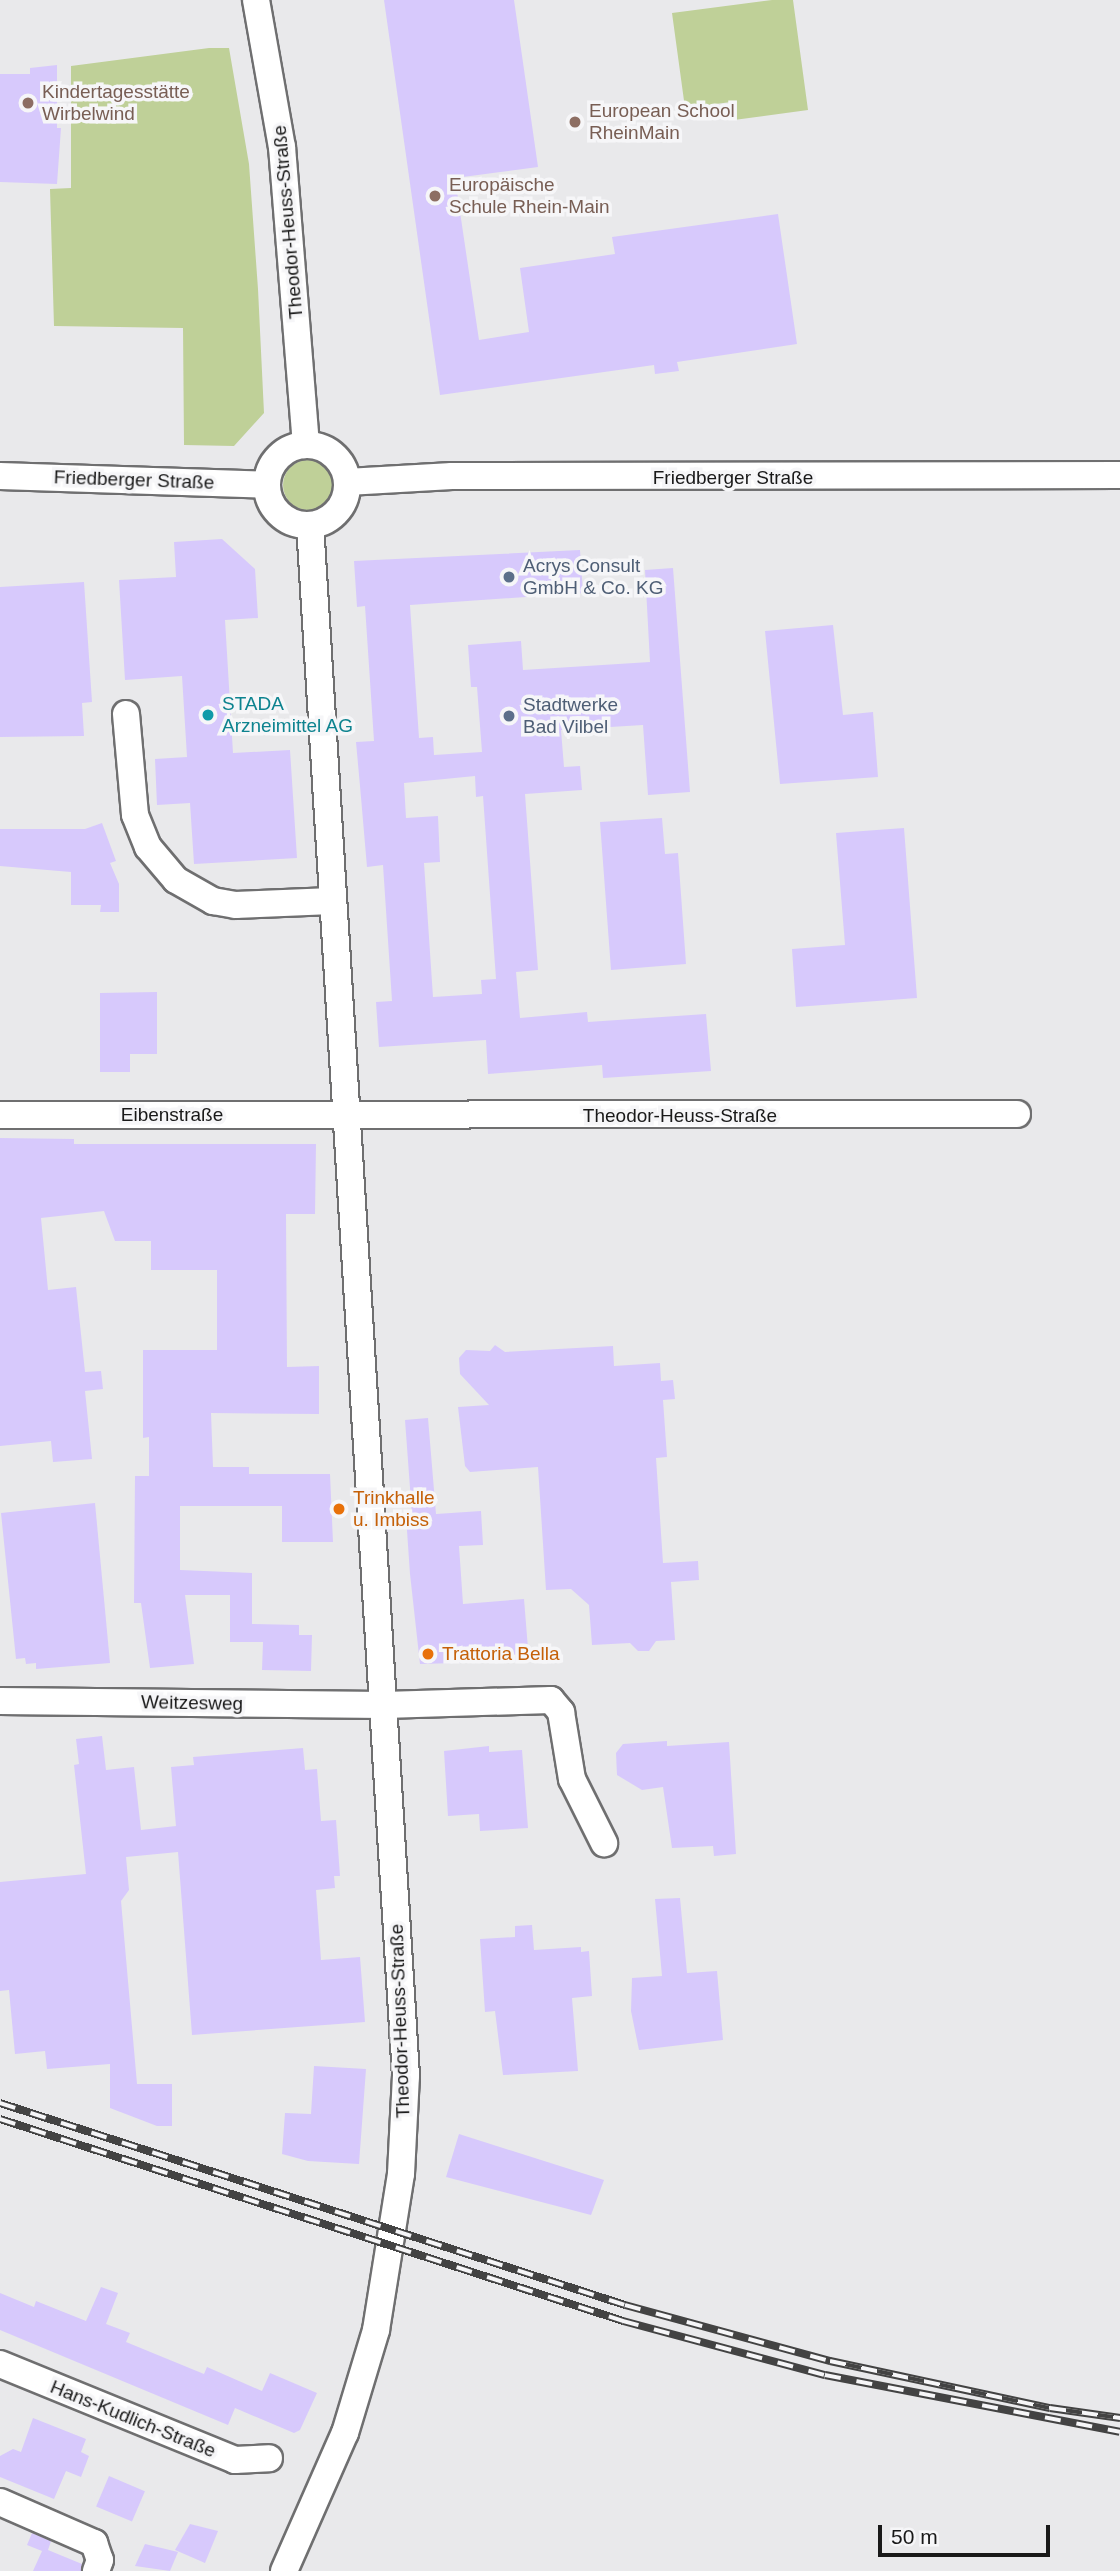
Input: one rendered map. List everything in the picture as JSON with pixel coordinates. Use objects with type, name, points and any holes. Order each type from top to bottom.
[{"type":"street","name":"Theodor-Heuss-Straße","points":[[256,0],[282,147],[306,445]]},
{"type":"street","points":[[306,445],[334,456],[347,482],[337,512],[310,526],[297,524],[278,513],[267,485],[277,459],[306,445]]},
{"type":"street","name":"Friedberger Straße","points":[[347,482],[452,476],[1120,475]]},
{"type":"street","name":"Friedberger Straße","points":[[0,477],[267,485]]},
{"type":"street","name":"Theodor-Heuss-Straße","points":[[284,2571],[345,2433],[362,2381],[389,2265],[401,2174],[406,2076],[344,1116],[310,526]]},
{"type":"street","points":[[127,714],[135,816],[148,847],[169,873],[194,891],[236,905],[331,901]]},
{"type":"street","name":"Theodor-Heuss-Straße","points":[[344,1116],[1017,1114]]},
{"type":"street","name":"Eibenstraße","points":[[0,1115],[344,1116]]},
{"type":"street","points":[[384,1704],[551,1700],[561,1712],[572,1779],[604,1843]]},
{"type":"street","name":"Weitzesweg","points":[[0,1701],[384,1704]]},
{"type":"street","name":"Hans-Kudlich-Straße","points":[[0,2364],[235,2460],[269,2458]]},
{"type":"street","points":[[0,2502],[94,2543],[100,2560],[96,2571]]},
{"type":"green space","points":[[772,0],[793,0],[808,110],[734,120],[731,102],[685,108],[672,13]]},
{"type":"green space","points":[[209,48],[229,48],[249,164],[258,289],[264,413],[234,446],[184,445],[183,328],[54,326],[50,189],[71,188],[71,66]]},
{"type":"green space","points":[[308,460],[325,468],[333,485],[325,502],[308,510],[291,502],[283,485],[291,468]]},
{"type":"building","name":"Europäische Schule Rhein-Main","points":[[384,0],[514,0],[538,167],[455,178],[479,340],[529,332],[520,268],[615,254],[612,237],[778,214],[797,344],[677,362],[679,371],[655,374],[654,365],[440,395]]},
{"type":"building","name":"Kindertagesstätte Wirbelwind","points":[[57,65],[57,128],[61,128],[57,184],[0,182],[0,74],[30,74],[30,68]]},
{"type":"building","name":"STADA Arzneimittel AG","points":[[222,539],[255,569],[258,618],[225,620],[233,753],[290,750],[297,858],[194,864],[190,803],[157,805],[155,759],[187,757],[182,676],[125,680],[119,580],[176,577],[174,542]]},
{"type":"building","points":[[580,550],[583,593],[410,605],[419,738],[433,737],[434,755],[482,752],[477,687],[471,687],[468,645],[521,641],[523,670],[650,662],[645,570],[673,568],[690,792],[648,795],[643,725],[561,730],[564,767],[580,766],[582,790],[525,794],[538,970],[516,972],[520,1018],[587,1012],[588,1022],[706,1014],[711,1071],[603,1078],[602,1065],[488,1074],[486,1040],[379,1047],[376,1002],[392,1001],[383,865],[367,867],[356,742],[374,741],[365,606],[357,607],[354,561]],"holes":[[[475,776],[476,797],[483,796],[496,979],[481,980],[482,994],[433,997],[424,863],[440,862],[438,816],[406,818],[404,783]]]},
{"type":"building","points":[[84,582],[92,702],[82,703],[84,736],[0,737],[0,587]]},
{"type":"building","points":[[833,625],[843,715],[873,712],[878,777],[780,784],[765,631]]},
{"type":"building","points":[[662,818],[665,854],[678,853],[686,964],[611,970],[600,822]]},
{"type":"building","points":[[102,823],[116,861],[110,863],[119,884],[119,912],[100,912],[101,905],[71,905],[71,872],[0,866],[0,829],[85,829]]},
{"type":"building","points":[[904,828],[917,998],[796,1007],[792,949],[845,945],[836,833]]},
{"type":"building","points":[[157,992],[157,1054],[130,1054],[130,1072],[100,1072],[100,993]]},
{"type":"building","points":[[0,1138],[74,1139],[74,1144],[316,1144],[315,1214],[286,1214],[287,1367],[319,1366],[319,1414],[211,1413],[213,1467],[249,1467],[249,1474],[330,1474],[333,1542],[282,1542],[282,1506],[180,1506],[180,1570],[252,1573],[252,1624],[299,1625],[299,1635],[312,1635],[311,1671],[262,1670],[263,1642],[230,1642],[230,1595],[185,1595],[194,1664],[150,1668],[141,1603],[134,1603],[135,1476],[149,1476],[149,1437],[143,1438],[143,1350],[217,1350],[217,1270],[151,1270],[151,1241],[115,1241],[104,1211],[41,1218],[48,1290],[76,1287],[85,1372],[101,1371],[103,1389],[85,1391],[92,1459],[53,1462],[51,1441],[0,1446]]},
{"type":"building","points":[[495,1345],[505,1352],[613,1346],[614,1366],[660,1363],[661,1381],[673,1380],[675,1399],[663,1400],[667,1457],[656,1458],[663,1563],[698,1561],[699,1580],[671,1582],[675,1640],[656,1641],[649,1651],[638,1651],[630,1643],[592,1645],[589,1605],[571,1589],[546,1590],[538,1467],[470,1472],[465,1466],[458,1407],[489,1405],[460,1374],[459,1358],[466,1350],[490,1351]]},
{"type":"building","points":[[428,1418],[436,1514],[481,1511],[483,1545],[459,1546],[463,1604],[524,1599],[529,1661],[420,1664],[406,1516],[412,1515],[405,1420]]},
{"type":"building","points":[[95,1503],[110,1663],[36,1669],[36,1663],[26,1664],[25,1658],[16,1659],[1,1513]]},
{"type":"building","points":[[102,1736],[106,1770],[134,1767],[141,1830],[176,1826],[171,1767],[194,1765],[193,1757],[303,1748],[305,1770],[317,1769],[321,1821],[336,1820],[340,1876],[334,1876],[335,1888],[316,1890],[321,1960],[360,1957],[365,2022],[192,2035],[178,1852],[126,1857],[129,1890],[121,1901],[137,2084],[172,2084],[172,2126],[157,2126],[110,2108],[110,2064],[47,2069],[45,2051],[15,2054],[9,1990],[0,1991],[0,1882],[86,1874],[74,1765],[79,1764],[76,1739]]},
{"type":"building","points":[[667,1741],[667,1746],[729,1742],[736,1854],[714,1856],[713,1846],[672,1848],[663,1787],[642,1790],[617,1775],[616,1753],[623,1744]]},
{"type":"building","points":[[489,1746],[489,1752],[522,1750],[528,1828],[480,1831],[479,1814],[448,1816],[444,1751]]},
{"type":"building","points":[[680,1898],[687,1973],[717,1971],[723,2040],[639,2050],[631,2011],[632,1978],[662,1976],[655,1899]]},
{"type":"building","points":[[532,1925],[534,1950],[581,1947],[581,1952],[589,1951],[592,1996],[572,1998],[578,2071],[503,2075],[495,2011],[485,2012],[480,1939],[515,1937],[515,1926]]},
{"type":"building","points":[[314,2066],[366,2069],[359,2164],[308,2161],[282,2154],[285,2113],[311,2114]]},
{"type":"building","points":[[459,2134],[604,2180],[591,2215],[446,2177]]},
{"type":"building","points":[[101,2287],[118,2293],[106,2324],[130,2333],[126,2342],[204,2374],[207,2367],[262,2391],[270,2373],[317,2393],[300,2430],[294,2433],[235,2408],[228,2425],[0,2330],[0,2293],[34,2307],[36,2301],[86,2321]]},
{"type":"building","points":[[33,2418],[86,2439],[81,2452],[89,2456],[81,2477],[66,2471],[54,2499],[0,2477],[0,2456],[13,2449],[21,2452]]},
{"type":"building","points":[[109,2476],[145,2491],[132,2522],[96,2506]]},
{"type":"building","points":[[190,2524],[218,2531],[205,2563],[175,2550]]},
{"type":"building","points":[[32,2533],[51,2541],[48,2550],[82,2564],[81,2571],[33,2571],[42,2551],[27,2545]]},
{"type":"building","points":[[145,2544],[178,2552],[170,2571],[135,2566]]},
{"type":"railway","points":[[0,2103],[625,2305],[830,2361],[1050,2408],[1120,2418]]},
{"type":"railway","points":[[0,2119],[623,2321],[825,2375],[1120,2432]]},
{"type":"place","name":"Kindertagesstätte Wirbelwind","points":[[28,103]]},
{"type":"place","name":"European School RheinMain","points":[[575,122]]},
{"type":"place","name":"Europäische Schule Rhein-Main","points":[[435,196]]},
{"type":"place","name":"Acrys Consult GmbH & Co. KG","points":[[509,577]]},
{"type":"place","name":"STADA Arzneimittel AG","points":[[208,715]]},
{"type":"place","name":"Stadtwerke Bad Vilbel","points":[[509,716]]},
{"type":"place","name":"Trinkhalle u. Imbiss","points":[[339,1509]]},
{"type":"place","name":"Trattoria Bella","points":[[428,1654]]}]
